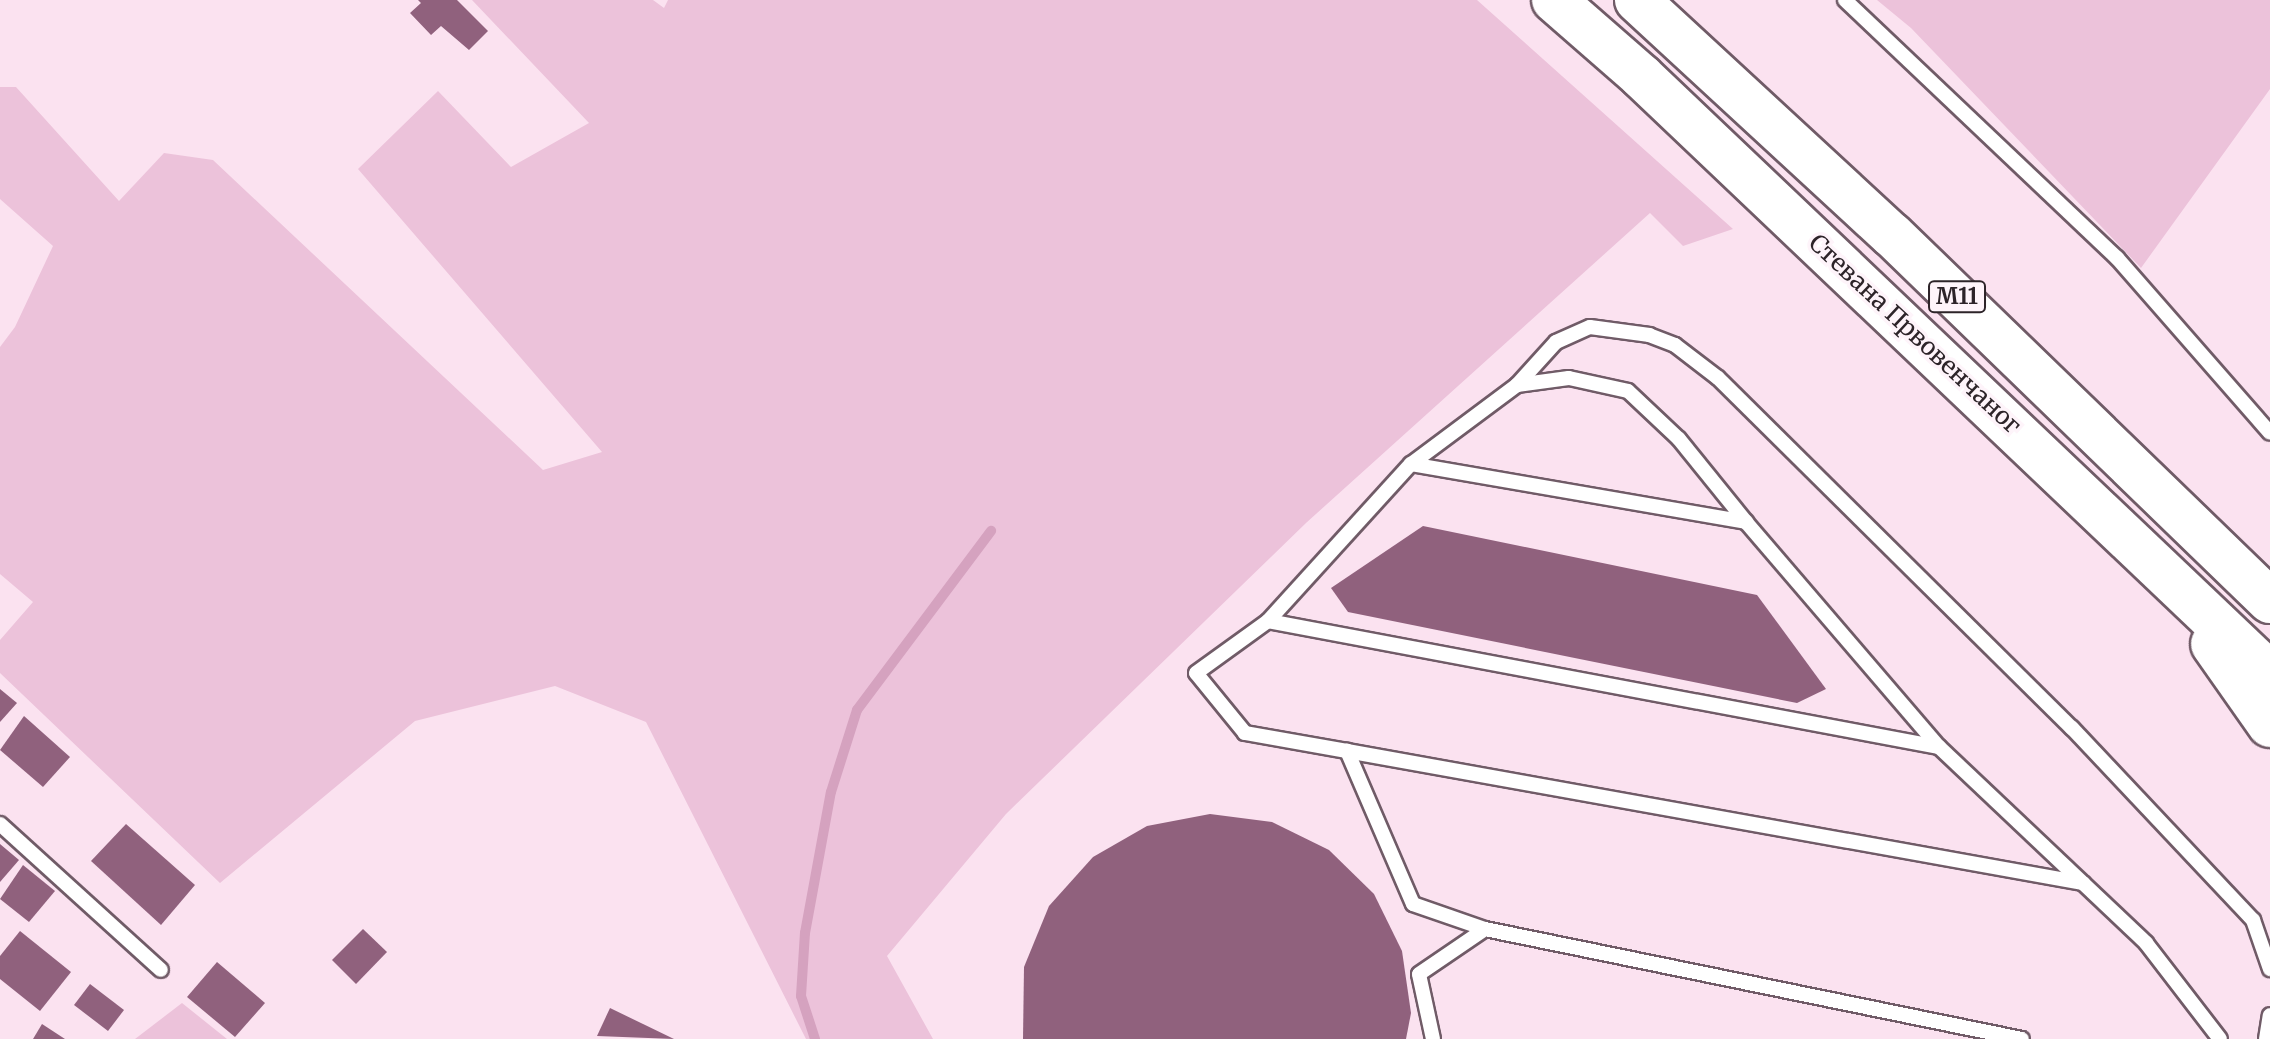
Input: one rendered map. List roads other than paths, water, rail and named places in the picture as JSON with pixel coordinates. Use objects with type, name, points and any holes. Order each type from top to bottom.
[{"type":"highway","name":"Стевана Првовенчаног","points":[[1554,0],[2166,571],[2270,674]]},
{"type":"highway","name":"M11","points":[[1637,0],[1903,245],[2270,601]]},
{"type":"highway","points":[[2166,571],[2270,725]]},
{"type":"lane","points":[[1845,0],[2117,258],[2270,433]]},
{"type":"lane","points":[[2083,883],[1245,733],[1196,673],[1268,621],[1411,464],[1517,385],[1556,342],[1590,327],[1649,335],[1675,345],[1718,378],[2072,728],[2253,920],[2270,969]]},
{"type":"lane","points":[[1517,385],[1569,378],[1628,391],[1679,439],[1939,747],[2146,943],[2220,1039]]},
{"type":"lane","points":[[1411,464],[1746,522]]},
{"type":"lane","points":[[1268,621],[1939,747]]},
{"type":"lane","points":[[1347,751],[1413,904],[1485,929],[2022,1039]]},
{"type":"lane","points":[[0,824],[161,970]]},
{"type":"lane","points":[[1433,1039],[1419,974],[1485,929]]},
{"type":"lane","points":[[2266,1039],[2270,1015]]},
{"type":"waterway","points":[[815,1039],[801,996],[805,933],[831,792],[857,710],[991,531]]}]
